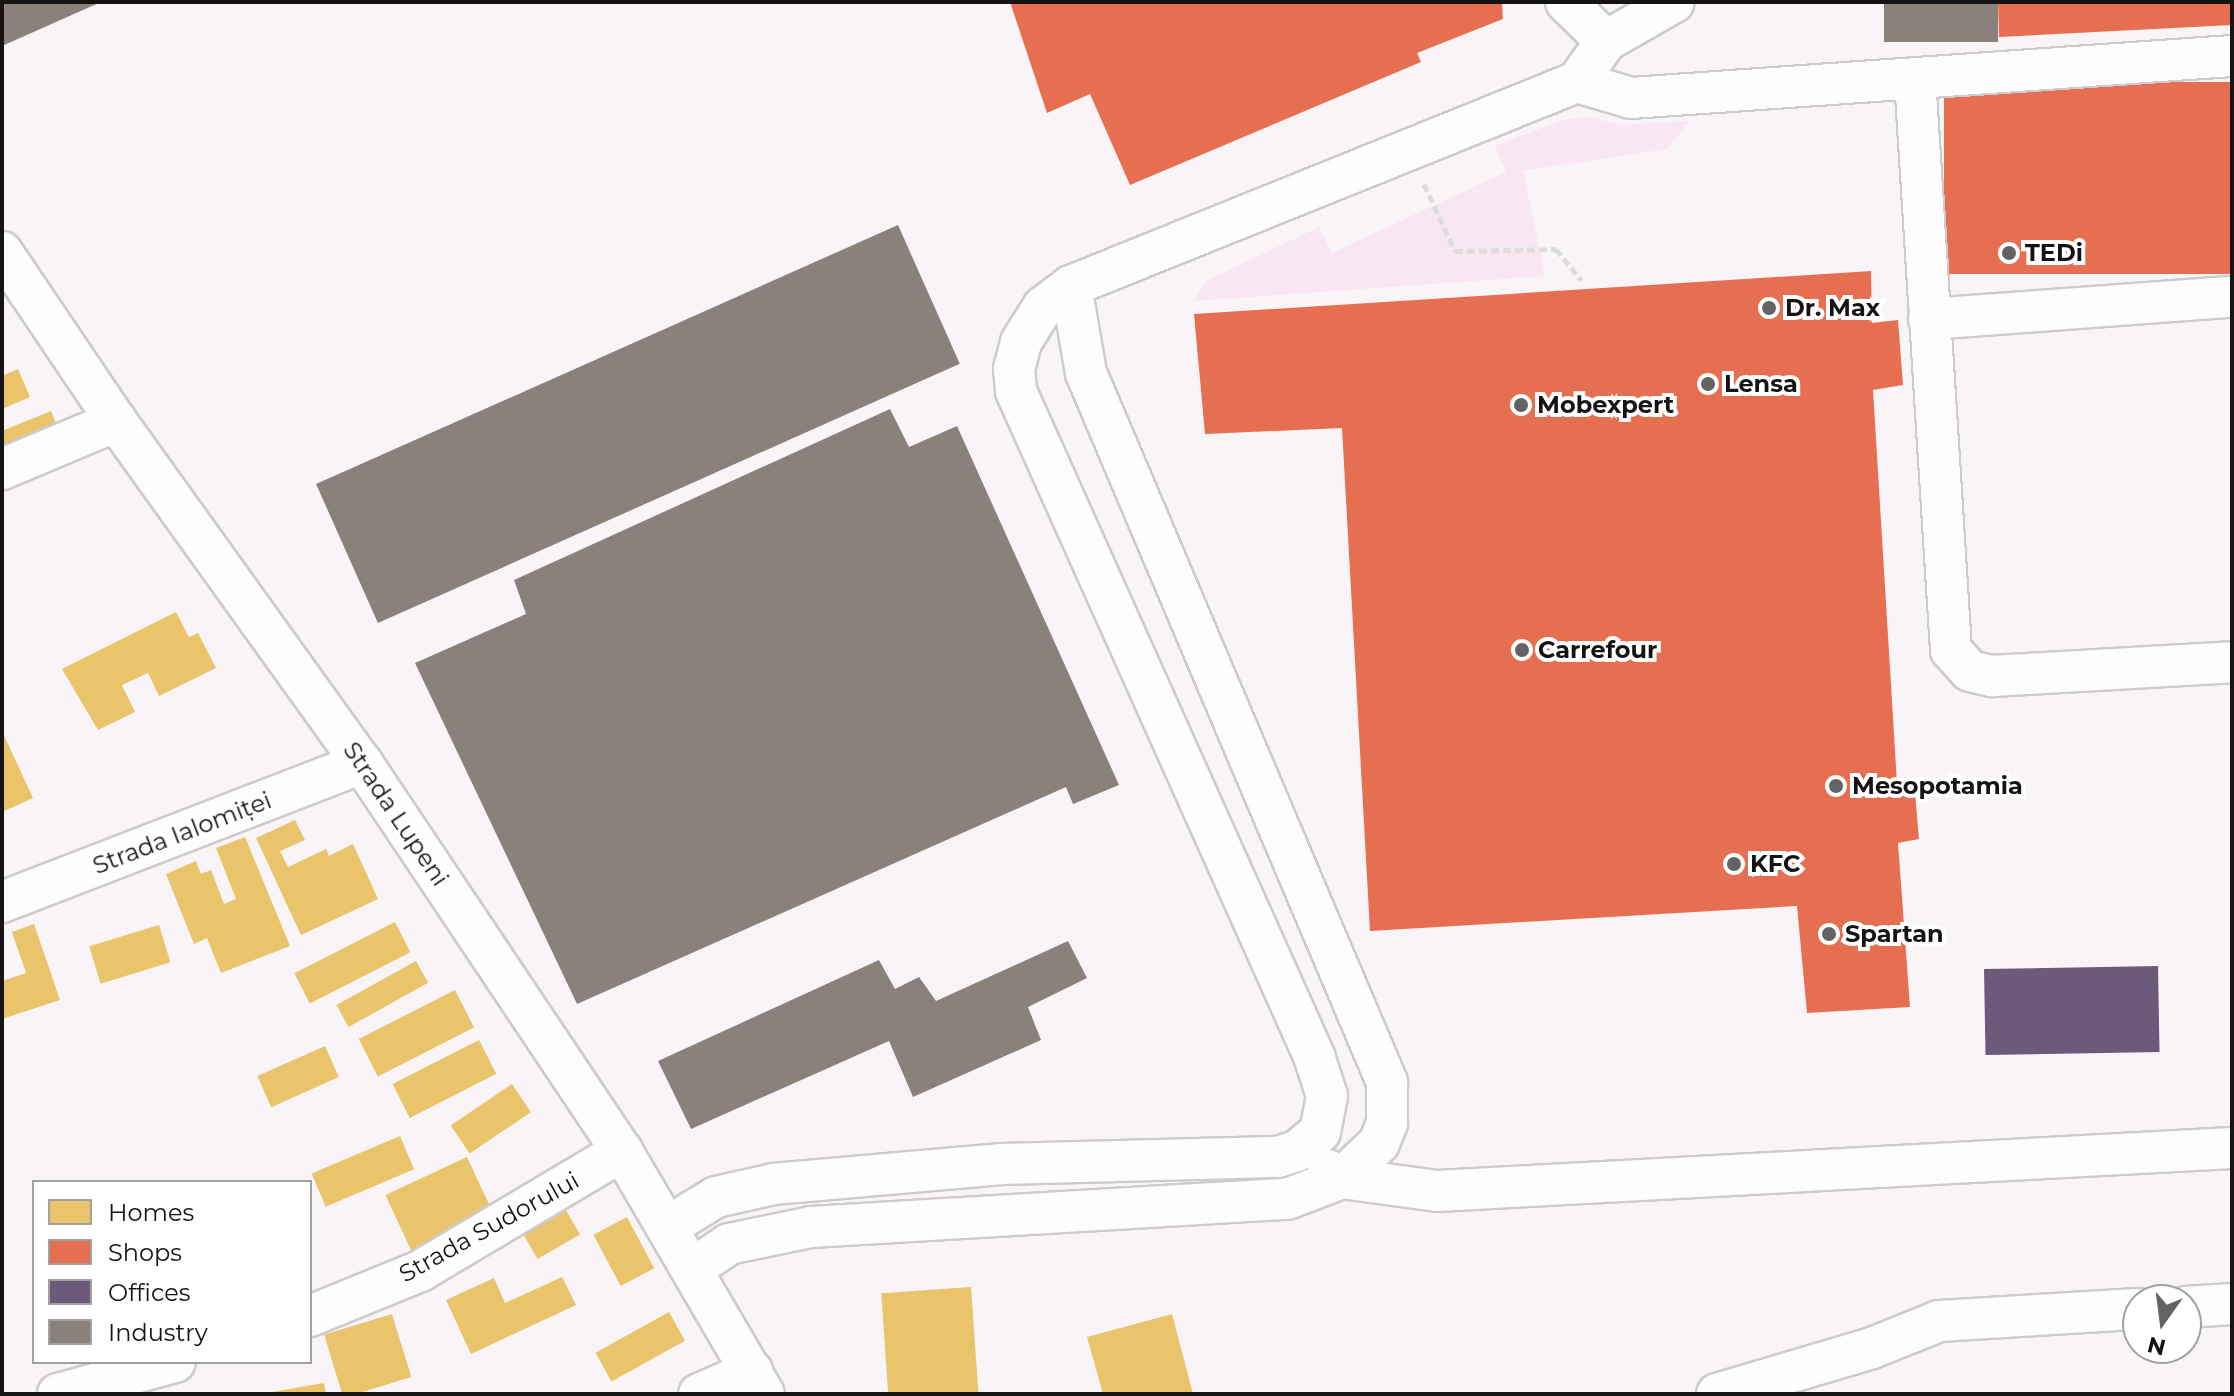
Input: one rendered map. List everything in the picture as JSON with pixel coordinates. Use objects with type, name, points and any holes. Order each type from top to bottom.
[{"type":"street","points":[[1566,2],[1606,41]]},
{"type":"street","points":[[667,1227],[716,1197],[812,1179],[1002,1164],[1265,1157],[1297,1151],[1312,1142],[1325,1120],[1323,1078],[1016,391],[1014,369],[1027,327],[1071,286],[1410,153],[1577,82],[1606,41],[1674,2]]},
{"type":"street","points":[[1577,82],[1631,98],[2232,56]]},
{"type":"street","points":[[1915,78],[1948,641],[1962,665],[1992,676],[2232,662]]},
{"type":"street","name":"Strada Lupeni","points":[[2,252],[116,421],[362,763],[622,1151],[758,1383]]},
{"type":"street","points":[[692,1269],[729,1244],[782,1231],[871,1222],[1254,1205],[1306,1195],[1342,1178],[1379,1143],[1387,1123],[1387,1082],[1086,373],[1071,286]]},
{"type":"street","points":[[1929,319],[2232,297]]},
{"type":"street","points":[[2,469],[116,421]]},
{"type":"street","name":"Strada Ialomiței","points":[[2,902],[362,763]]},
{"type":"street","points":[[1297,1151],[1342,1178],[1437,1191],[2232,1148]]},
{"type":"street","name":"Strada Sudorului","points":[[312,1315],[420,1271],[622,1151]]},
{"type":"street","points":[[2202,1306],[2232,1304]]},
{"type":"street","points":[[1717,1394],[1872,1348],[1939,1321],[2122,1310]]},
{"type":"street","points":[[58,1394],[168,1364]]},
{"type":"street","points":[[699,1394],[758,1383]]},
{"type":"path","points":[[1410,153],[1455,251],[1556,249],[1581,280]]},
{"type":"shaded area","points":[[1591,117],[1620,125],[1690,121],[1667,149],[1523,171],[1545,276],[1194,301],[1206,281],[1319,227],[1332,253],[1506,172],[1495,146],[1562,120]]},
{"type":"building: Homes","points":[[18,369],[30,397],[2,409],[2,376]]},
{"type":"building: Homes","points":[[51,411],[62,438],[2,464],[2,431]]},
{"type":"building: Homes","points":[[176,612],[189,637],[198,633],[216,668],[159,696],[148,673],[122,685],[135,712],[98,730],[62,669]]},
{"type":"building: Homes","points":[[2,731],[33,798],[2,812]]},
{"type":"building: Homes","points":[[295,820],[305,840],[280,851],[288,867],[326,849],[329,856],[353,844],[378,899],[301,935],[256,838]]},
{"type":"building: Homes","points":[[245,837],[290,946],[221,973],[207,938],[194,944],[166,874],[196,861],[201,874],[211,870],[224,904],[236,899],[216,848]]},
{"type":"building: Homes","points":[[395,922],[410,952],[310,1004],[294,973]]},
{"type":"building: Homes","points":[[34,924],[60,1000],[2,1019],[2,981],[26,973],[12,932]]},
{"type":"building: Homes","points":[[159,925],[170,962],[101,984],[89,946]]},
{"type":"building: Homes","points":[[416,961],[428,983],[349,1027],[336,1005]]},
{"type":"building: Homes","points":[[455,990],[474,1027],[378,1076],[359,1039]]},
{"type":"building: Homes","points":[[479,1040],[496,1074],[410,1118],[393,1084]]},
{"type":"building: Homes","points":[[325,1046],[339,1077],[271,1107],[257,1076]]},
{"type":"building: Homes","points":[[512,1084],[531,1112],[470,1154],[451,1125]]},
{"type":"building: Homes","points":[[400,1136],[414,1169],[326,1207],[312,1174]]},
{"type":"building: Homes","points":[[467,1157],[494,1214],[412,1252],[385,1195]]},
{"type":"building: Homes","points":[[563,1205],[580,1234],[538,1259],[521,1230]]},
{"type":"building: Homes","points":[[627,1217],[654,1268],[621,1286],[593,1235]]},
{"type":"building: Homes","points":[[562,1277],[576,1305],[471,1354],[446,1300],[494,1278],[505,1303]]},
{"type":"building: Homes","points":[[971,1287],[978,1394],[888,1394],[881,1293]]},
{"type":"building: Homes","points":[[669,1312],[685,1341],[612,1382],[596,1353]]},
{"type":"building: Homes","points":[[392,1314],[411,1377],[356,1394],[342,1394],[324,1335]]},
{"type":"building: Homes","points":[[1172,1314],[1193,1394],[1103,1394],[1087,1337]]},
{"type":"building: Homes","points":[[324,1383],[326,1394],[272,1394],[272,1392]]},
{"type":"building: Shops","points":[[1010,2],[1502,2],[1503,19],[1417,53],[1421,62],[1130,185],[1090,94],[1047,113]]},
{"type":"building: Shops","points":[[1998,2],[2232,2],[2232,25],[1999,37]]},
{"type":"building: Shops","points":[[1944,82],[2232,82],[2232,274],[1944,274]]},
{"type":"building: Shops","points":[[1871,271],[1872,323],[1898,320],[1903,385],[1873,390],[1897,783],[1914,781],[1919,839],[1898,843],[1910,1007],[1807,1013],[1797,906],[1370,931],[1342,428],[1205,434],[1194,314]]},
{"type":"building: Offices","points":[[2158,966],[2160,1052],[1986,1055],[1984,969]]},
{"type":"building: Industry","points":[[2,2],[101,2],[2,46]]},
{"type":"building: Industry","points":[[1884,2],[1998,2],[1998,42],[1884,42]]},
{"type":"building: Industry","points":[[898,225],[960,364],[378,623],[316,484]]},
{"type":"building: Industry","points":[[890,409],[909,447],[957,426],[1119,785],[1073,804],[1066,787],[577,1004],[415,663],[526,614],[514,580]]},
{"type":"building: Industry","points":[[1068,941],[1087,978],[1028,1007],[1041,1040],[913,1097],[889,1041],[691,1129],[658,1061],[879,960],[895,989],[919,977],[936,1001]]},
{"type":"place","name":"TEDi","points":[[2009,253]]},
{"type":"place","name":"Dr. Max","points":[[1769,308]]},
{"type":"place","name":"Lensa","points":[[1708,384]]},
{"type":"place","name":"Mobexpert","points":[[1521,405]]},
{"type":"place","name":"Carrefour","points":[[1522,650]]},
{"type":"place","name":"Mesopotamia","points":[[1836,786]]},
{"type":"place","name":"KFC","points":[[1734,864]]},
{"type":"place","name":"Spartan","points":[[1829,934]]}]
